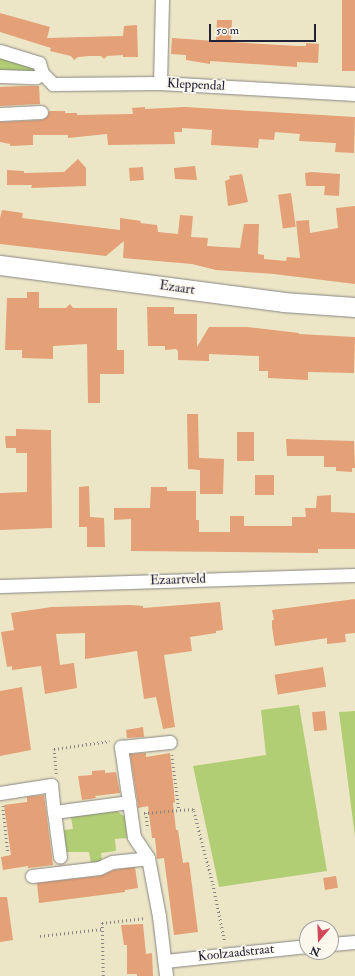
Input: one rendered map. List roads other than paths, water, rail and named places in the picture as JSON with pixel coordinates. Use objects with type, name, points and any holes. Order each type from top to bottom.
[{"type":"main road","name":"Ezaart","points":[[0,265],[283,302],[355,307]]},
{"type":"street","points":[[160,83],[162,0]]},
{"type":"street","name":"Kleppendal","points":[[0,51],[34,61],[39,64],[42,73],[53,84],[160,83],[355,94]]},
{"type":"street","points":[[0,76],[36,77],[42,73]]},
{"type":"street","points":[[0,114],[41,112]]},
{"type":"street","name":"Ezaartveld","points":[[0,586],[355,574]]},
{"type":"street","points":[[166,976],[165,961],[148,858],[134,837],[121,747],[170,742]]},
{"type":"street","points":[[0,793],[51,785],[60,857]]},
{"type":"street","points":[[54,812],[129,808]]},
{"type":"street","points":[[32,876],[99,868],[112,862],[148,858]]},
{"type":"street","points":[[339,943],[355,942]]},
{"type":"street","name":"Koolzaadstraat","points":[[165,961],[299,947]]}]
